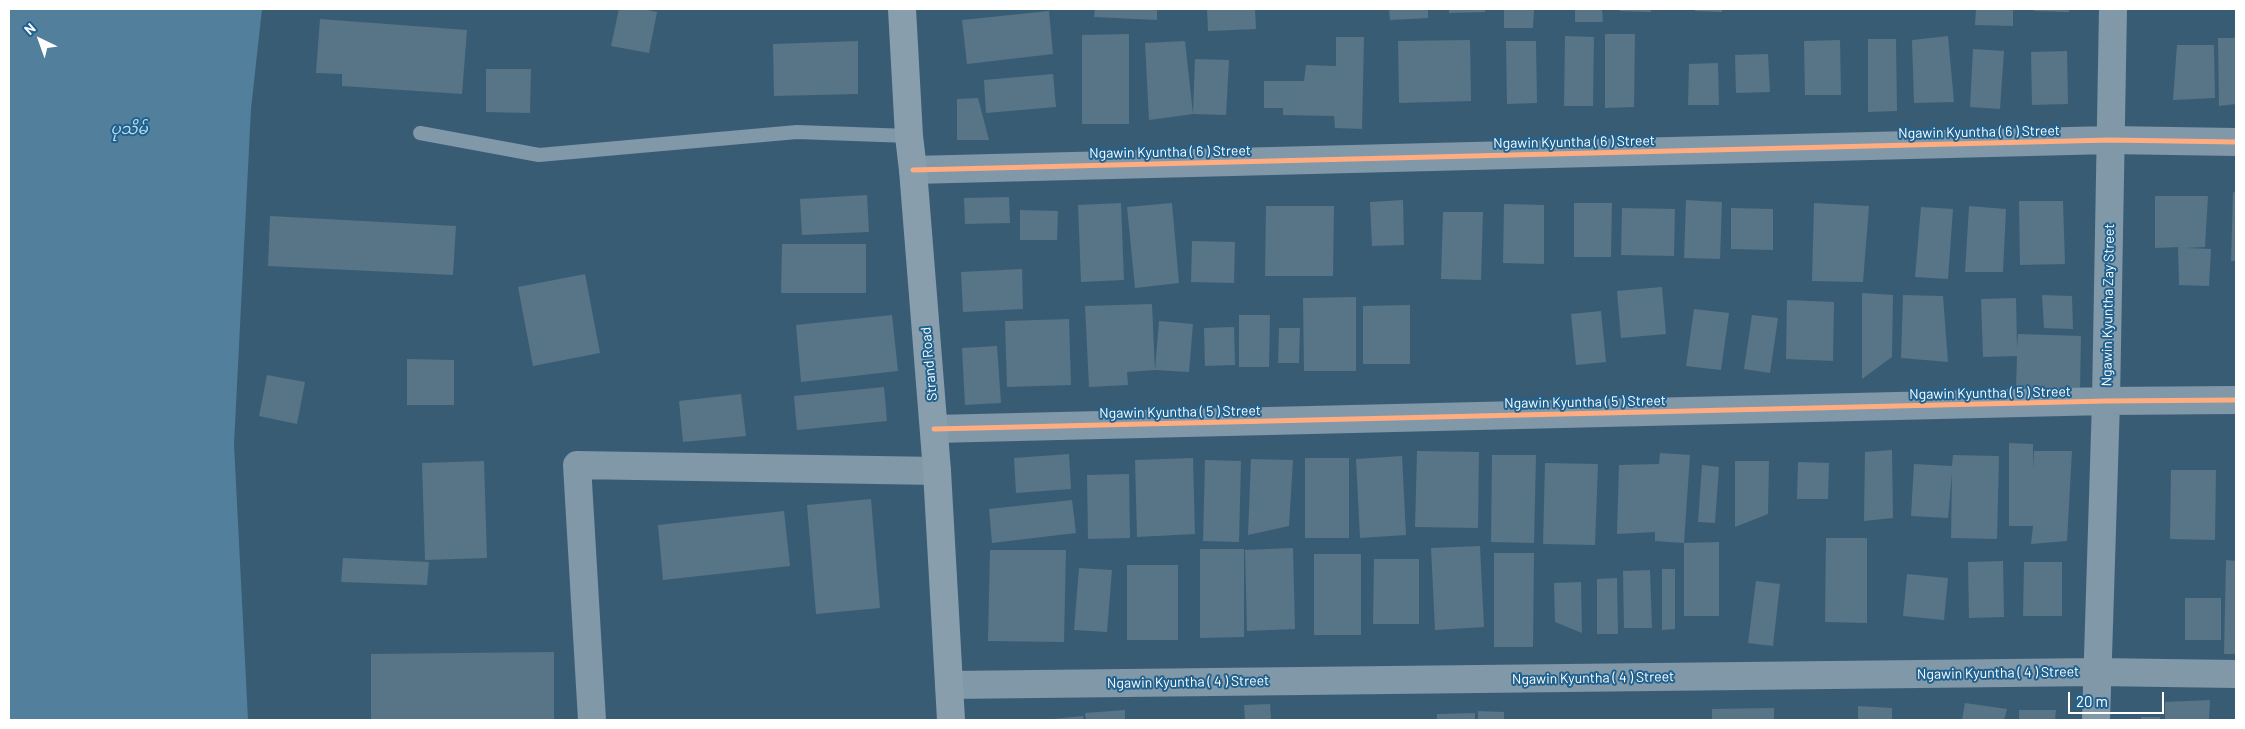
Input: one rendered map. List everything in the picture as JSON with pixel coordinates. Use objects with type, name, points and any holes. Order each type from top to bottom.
[{"type":"main road","name":"Strand Road","points":[[902,9],[908,136],[913,170],[937,471],[951,720]]},
{"type":"street","name":"Ngawin Kyuntha Zay Street","points":[[2096,720],[2096,672],[2106,401],[2112,9]]},
{"type":"street","name":"Ngawin Kyuntha ( 6 ) Street","points":[[913,170],[2110,140],[2236,142]]},
{"type":"street","name":"Ngawin Kyuntha ( 5 ) Street","points":[[934,429],[2106,401],[2236,400]]},
{"type":"street","points":[[592,720],[577,465],[937,471]]},
{"type":"street","name":"Ngawin Kyuntha ( 4 ) Street","points":[[949,685],[2096,672],[2236,674]]},
{"type":"lane","points":[[420,133],[539,155],[796,132],[908,136]]},
{"type":"water","name":"ပုသိမ်","points":[[9,9],[262,9],[251,109],[234,444],[248,720],[9,720]]},
{"type":"building","points":[[619,9],[643,9],[657,12],[649,53],[611,46]]},
{"type":"building","points":[[1095,9],[1157,9],[1157,20],[1094,17]]},
{"type":"building","points":[[1207,9],[1255,9],[1256,29],[1208,31]]},
{"type":"building","points":[[1389,9],[1428,9],[1428,18],[1390,20]]},
{"type":"building","points":[[1449,9],[1485,9],[1485,12],[1449,13]]},
{"type":"building","points":[[1504,9],[1534,9],[1533,28],[1504,28]]},
{"type":"building","points":[[1575,9],[1602,9],[1603,22],[1575,22]]},
{"type":"building","points":[[1620,9],[1651,9],[1651,12],[1620,11]]},
{"type":"building","points":[[1695,9],[1722,9],[1722,12],[1695,11]]},
{"type":"building","points":[[1976,9],[2013,9],[2013,26],[1975,25]]},
{"type":"building","points":[[2034,9],[2069,9],[2069,12],[2034,11]]},
{"type":"building","points":[[1049,11],[1053,54],[967,64],[962,20]]},
{"type":"building","points":[[320,19],[467,30],[462,94],[342,86],[342,74],[316,73]]},
{"type":"building","points":[[1129,34],[1129,124],[1082,124],[1082,35]]},
{"type":"building","points":[[1605,34],[1635,34],[1634,107],[1605,108]]},
{"type":"building","points":[[1565,36],[1594,37],[1593,106],[1564,106]]},
{"type":"building","points":[[1948,36],[1954,102],[1914,103],[1912,40]]},
{"type":"building","points":[[1336,37],[1364,37],[1362,129],[1335,128],[1334,116],[1283,115],[1283,108],[1264,108],[1264,81],[1304,81],[1306,65],[1336,66]]},
{"type":"building","points":[[2218,38],[2236,38],[2236,104],[2219,106]]},
{"type":"building","points":[[1868,39],[1896,39],[1897,111],[1868,112]]},
{"type":"building","points":[[1470,40],[1471,101],[1399,103],[1398,41]]},
{"type":"building","points":[[1840,40],[1841,95],[1805,95],[1804,41]]},
{"type":"building","points":[[858,41],[858,94],[774,96],[773,44]]},
{"type":"building","points":[[1185,41],[1193,114],[1149,120],[1145,43]]},
{"type":"building","points":[[1506,41],[1536,41],[1537,103],[1507,104]]},
{"type":"building","points":[[2177,45],[2214,45],[2215,98],[2173,100]]},
{"type":"building","points":[[1973,49],[2004,51],[2000,109],[1970,107]]},
{"type":"building","points":[[2067,51],[2068,104],[2032,105],[2031,52]]},
{"type":"building","points":[[1768,54],[1770,92],[1736,93],[1735,55]]},
{"type":"building","points":[[1195,59],[1229,60],[1226,115],[1193,114]]},
{"type":"building","points":[[1718,63],[1719,105],[1688,105],[1689,64]]},
{"type":"building","points":[[486,69],[531,69],[530,113],[486,112]]},
{"type":"building","points":[[1053,74],[1056,107],[986,113],[984,80]]},
{"type":"building","points":[[978,98],[989,140],[957,140],[957,99]]},
{"type":"building","points":[[2233,192],[2236,193],[2236,261],[2231,261]]},
{"type":"building","points":[[867,195],[869,232],[802,235],[800,199]]},
{"type":"building","points":[[2155,196],[2208,196],[2205,247],[2185,248],[2211,249],[2209,286],[2179,285],[2178,247],[2155,248]]},
{"type":"building","points":[[1009,197],[1010,223],[965,224],[964,198]]},
{"type":"building","points":[[1403,200],[1404,245],[1372,246],[1370,202]]},
{"type":"building","points":[[1686,200],[1722,202],[1720,259],[1684,258]]},
{"type":"building","points":[[2019,201],[2063,201],[2065,264],[2020,265]]},
{"type":"building","points":[[1121,203],[1124,280],[1081,282],[1078,205]]},
{"type":"building","points":[[1172,203],[1179,283],[1135,288],[1127,207]]},
{"type":"building","points":[[1574,203],[1612,203],[1611,257],[1574,257]]},
{"type":"building","points":[[1814,203],[1869,206],[1863,282],[1812,281]]},
{"type":"building","points":[[1504,204],[1544,205],[1544,264],[1503,263]]},
{"type":"building","points":[[1266,206],[1334,206],[1333,276],[1265,276]]},
{"type":"building","points":[[1969,206],[2006,209],[2003,272],[1965,272]]},
{"type":"building","points":[[1921,207],[1953,209],[1948,279],[1915,277]]},
{"type":"building","points":[[1622,208],[1675,209],[1674,256],[1621,255]]},
{"type":"building","points":[[1731,208],[1773,209],[1773,250],[1731,249]]},
{"type":"building","points":[[1020,210],[1058,211],[1057,240],[1020,240]]},
{"type":"building","points":[[1443,212],[1483,212],[1481,280],[1441,279]]},
{"type":"building","points":[[270,216],[456,226],[453,275],[268,266]]},
{"type":"building","points":[[1192,241],[1235,242],[1234,283],[1191,282]]},
{"type":"building","points":[[782,244],[866,244],[866,293],[781,293]]},
{"type":"building","points":[[1022,269],[1023,309],[963,312],[961,272]]},
{"type":"building","points":[[585,274],[600,353],[533,366],[518,287]]},
{"type":"building","points":[[1662,287],[1666,334],[1621,338],[1617,291]]},
{"type":"building","points":[[1862,293],[1893,295],[1892,357],[1862,379]]},
{"type":"building","points":[[1903,295],[1943,296],[1948,362],[1901,358]]},
{"type":"building","points":[[2042,295],[2072,296],[2073,329],[2044,328]]},
{"type":"building","points":[[1356,297],[1356,371],[1304,371],[1303,298]]},
{"type":"building","points":[[2016,298],[2017,348],[2018,334],[2081,336],[2080,391],[2016,389],[2017,356],[1983,357],[1981,299]]},
{"type":"building","points":[[1787,300],[1834,302],[1833,361],[1786,359]]},
{"type":"building","points":[[1152,304],[1155,370],[1127,372],[1128,385],[1089,387],[1085,306]]},
{"type":"building","points":[[1410,305],[1410,364],[1363,364],[1363,306]]},
{"type":"building","points":[[1694,309],[1729,313],[1721,370],[1686,366]]},
{"type":"building","points":[[1601,311],[1606,362],[1576,365],[1571,314]]},
{"type":"building","points":[[892,315],[898,371],[801,382],[796,325]]},
{"type":"building","points":[[1239,315],[1270,315],[1269,367],[1239,367]]},
{"type":"building","points":[[1752,315],[1778,318],[1770,373],[1744,369]]},
{"type":"building","points":[[1069,319],[1071,385],[1007,387],[1005,321]]},
{"type":"building","points":[[1159,321],[1193,324],[1189,372],[1155,370]]},
{"type":"building","points":[[1234,327],[1235,365],[1205,366],[1204,328]]},
{"type":"building","points":[[1279,328],[1300,328],[1299,363],[1278,363]]},
{"type":"building","points":[[997,346],[1001,403],[965,405],[962,348]]},
{"type":"building","points":[[407,359],[454,360],[454,405],[407,405]]},
{"type":"building","points":[[267,375],[305,382],[297,424],[259,416]]},
{"type":"building","points":[[884,387],[887,421],[797,430],[794,396]]},
{"type":"building","points":[[741,394],[746,436],[683,442],[679,401]]},
{"type":"building","points":[[2009,443],[2033,444],[2033,469],[2034,451],[2072,451],[2067,541],[2031,544],[2033,526],[2009,526]]},
{"type":"building","points":[[1892,450],[1893,518],[1864,521],[1865,452]]},
{"type":"building","points":[[1417,451],[1479,452],[1478,528],[1415,527]]},
{"type":"building","points":[[1660,453],[1690,455],[1684,543],[1655,541],[1655,532],[1617,534],[1619,465],[1659,464]]},
{"type":"building","points":[[1069,454],[1071,489],[1016,493],[1014,458]]},
{"type":"building","points":[[1492,455],[1536,455],[1534,543],[1491,542]]},
{"type":"building","points":[[1953,455],[1999,456],[1997,539],[1951,538],[1952,473],[1948,518],[1911,516],[1914,464],[1952,466]]},
{"type":"building","points":[[1402,456],[1406,535],[1360,538],[1356,459]]},
{"type":"building","points":[[1193,458],[1195,534],[1137,537],[1135,460]]},
{"type":"building","points":[[1305,458],[1349,458],[1349,538],[1305,538]]},
{"type":"building","points":[[1251,459],[1293,460],[1289,526],[1248,535]]},
{"type":"building","points":[[1205,460],[1241,461],[1239,542],[1203,541]]},
{"type":"building","points":[[484,461],[487,558],[425,560],[422,463]]},
{"type":"building","points":[[1735,461],[1769,461],[1768,514],[1735,527]]},
{"type":"building","points":[[1798,462],[1829,463],[1828,499],[1797,499]]},
{"type":"building","points":[[1545,463],[1598,464],[1595,545],[1543,544]]},
{"type":"building","points":[[1702,465],[1719,467],[1715,523],[1698,522]]},
{"type":"building","points":[[2171,470],[2216,470],[2215,540],[2170,539]]},
{"type":"building","points":[[1129,474],[1130,538],[1088,539],[1087,475]]},
{"type":"building","points":[[871,499],[880,608],[816,614],[807,505]]},
{"type":"building","points":[[1072,500],[1076,533],[992,543],[989,509]]},
{"type":"building","points":[[784,511],[790,566],[663,580],[658,525]]},
{"type":"building","points":[[1826,538],[1867,538],[1867,623],[1825,622]]},
{"type":"building","points":[[1719,542],[1719,616],[1684,616],[1684,543]]},
{"type":"building","points":[[1480,546],[1484,627],[1435,630],[1431,548]]},
{"type":"building","points":[[1293,548],[1295,629],[1247,631],[1245,550]]},
{"type":"building","points":[[1200,549],[1244,549],[1244,637],[1200,638]]},
{"type":"building","points":[[990,550],[1066,550],[1064,642],[988,641]]},
{"type":"building","points":[[1494,553],[1534,553],[1533,647],[1494,647]]},
{"type":"building","points":[[1314,554],[1361,554],[1361,635],[1314,635]]},
{"type":"building","points":[[343,558],[429,562],[427,585],[341,582]]},
{"type":"building","points":[[1374,559],[1419,559],[1419,624],[1373,624]]},
{"type":"building","points":[[2226,560],[2236,561],[2236,654],[2224,654]]},
{"type":"building","points":[[2003,561],[2004,617],[1969,618],[1968,562]]},
{"type":"building","points":[[2024,562],[2062,562],[2062,616],[2023,616]]},
{"type":"building","points":[[1127,565],[1178,565],[1178,640],[1127,640]]},
{"type":"building","points":[[1079,568],[1112,570],[1107,632],[1074,630]]},
{"type":"building","points":[[1662,569],[1675,569],[1675,629],[1662,630]]},
{"type":"building","points":[[1650,570],[1652,628],[1624,628],[1623,571]]},
{"type":"building","points":[[1907,574],[1948,578],[1944,620],[1903,616]]},
{"type":"building","points":[[1617,578],[1618,634],[1597,634],[1597,579]]},
{"type":"building","points":[[1756,581],[1780,584],[1773,646],[1748,643]]},
{"type":"building","points":[[1581,582],[1582,633],[1555,622],[1554,583]]},
{"type":"building","points":[[2185,598],[2221,598],[2221,640],[2185,640]]},
{"type":"building","points":[[554,652],[554,720],[371,720],[371,654]]},
{"type":"building","points":[[2210,700],[2209,720],[2165,720],[2165,702]]},
{"type":"building","points":[[1965,703],[2007,709],[2004,720],[1962,720]]},
{"type":"building","points":[[1270,704],[1271,720],[1245,720],[1244,705]]},
{"type":"building","points":[[1858,706],[1892,708],[1892,720],[1858,720]]},
{"type":"building","points":[[1774,708],[1774,720],[1712,720],[1712,709]]},
{"type":"building","points":[[1125,710],[1125,720],[1086,720],[1085,713]]},
{"type":"building","points":[[2019,710],[2056,710],[2055,720],[2019,720]]},
{"type":"building","points":[[1478,711],[1504,712],[1504,720],[1478,720]]},
{"type":"building","points":[[1475,713],[1475,720],[1437,720],[1437,714]]},
{"type":"building","points":[[1083,716],[1084,720],[1053,720],[1053,719]]},
{"type":"building","points":[[2141,717],[2160,717],[2160,720],[2141,720]]},
{"type":"cycle path","points":[[913,170],[2110,140],[2236,142]]},
{"type":"cycle path","points":[[934,429],[2106,401],[2236,400]]}]
